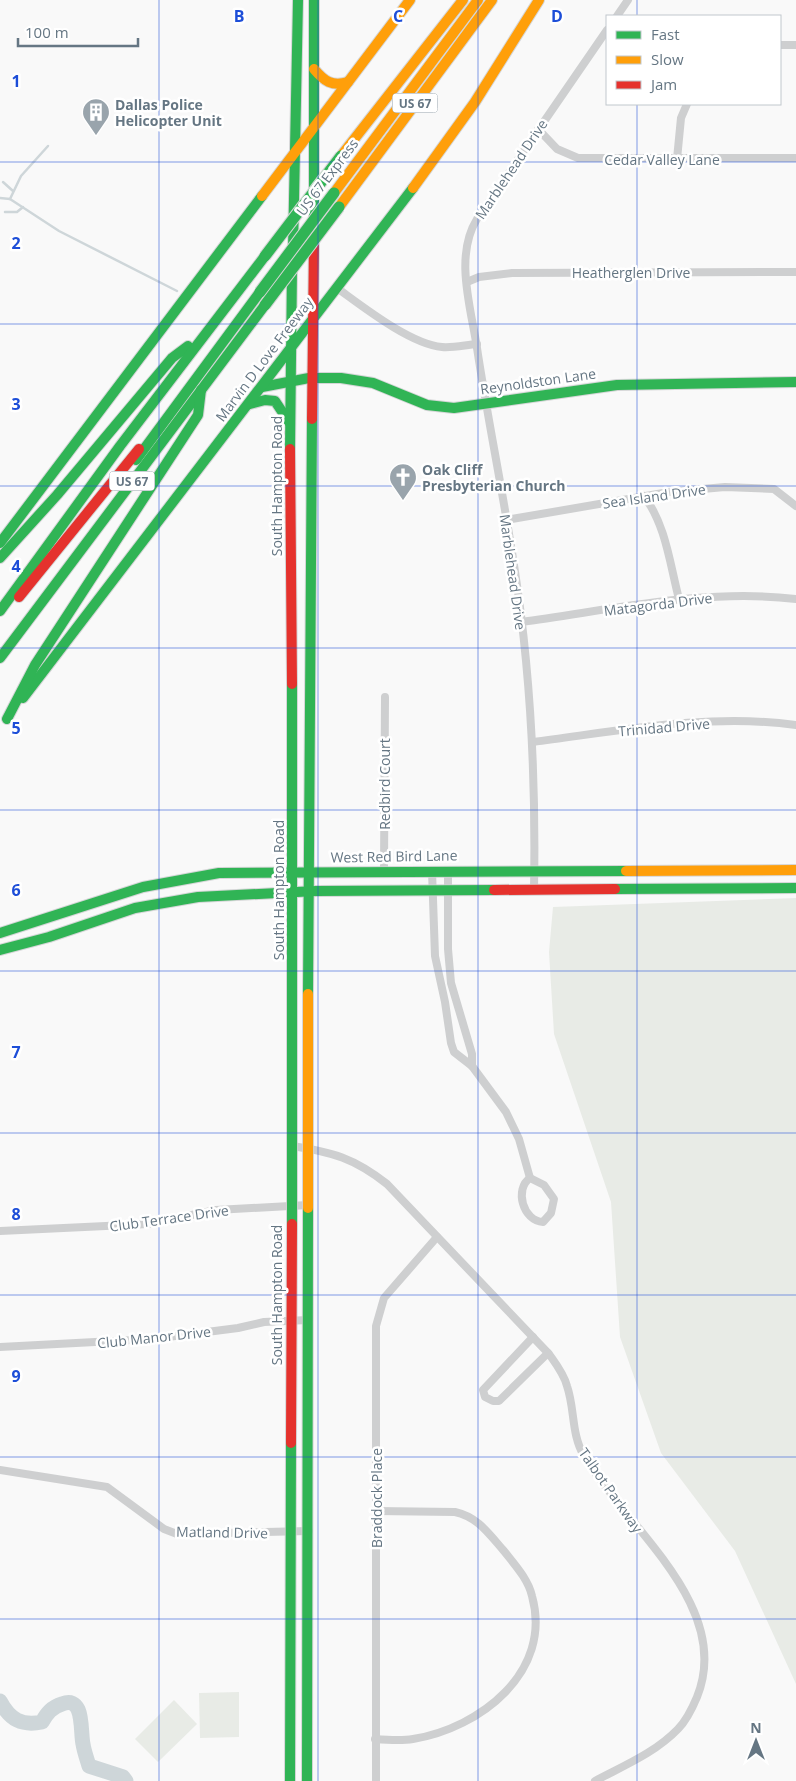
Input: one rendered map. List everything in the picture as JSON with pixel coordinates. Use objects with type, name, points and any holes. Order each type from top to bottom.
[{"type":"main road","name":"South Hampton Road","points":[[290,1781],[293,872],[290,350],[298,0]]},
{"type":"main road","points":[[308,1781],[308,872],[311,378],[315,127],[314,0]]},
{"type":"main road","points":[[0,542],[410,0]]},
{"type":"main road","name":"US 67","points":[[0,611],[200,337],[463,0]]},
{"type":"main road","name":"US 67 Express","points":[[200,372],[478,0]]},
{"type":"main road","name":"US 67","points":[[0,658],[492,0]]},
{"type":"main road","name":"Marvin D Love Freeway","points":[[4,723],[262,387],[476,102],[539,0]]},
{"type":"main road","points":[[314,69],[330,85],[337,86],[349,82]]},
{"type":"main road","points":[[0,558],[57,495],[172,358],[200,337]]},
{"type":"main road","points":[[0,618],[38,576],[200,372]]},
{"type":"main road","points":[[0,646],[200,372]]},
{"type":"main road","name":"Reynoldston Lane","points":[[262,387],[290,380],[311,378],[368,381],[421,404],[441,408],[486,404],[590,388],[627,385],[796,382]]},
{"type":"main road","points":[[4,723],[35,665],[198,415],[201,388]]},
{"type":"main road","points":[[249,404],[264,398],[276,402],[281,406],[291,426]]},
{"type":"main road","points":[[291,586],[310,586]]},
{"type":"main road","points":[[292,635],[310,635]]},
{"type":"main road","points":[[565,889],[566,870]]},
{"type":"main road","name":"West Red Bird Lane","points":[[0,933],[114,896],[172,880],[219,873],[796,870]]},
{"type":"main road","points":[[0,950],[49,937],[119,913],[164,902],[198,897],[308,891],[796,888]]},
{"type":"main road","points":[[114,896],[119,913]]},
{"type":"main road","points":[[291,1430],[308,1429]]},
{"type":"street","points":[[618,15],[628,0]]},
{"type":"street","name":"Marblehead Drive","points":[[534,890],[533,742],[521,622],[467,282],[466,249],[472,227],[606,31]]},
{"type":"street","points":[[781,45],[796,45]]},
{"type":"street","points":[[677,159],[681,118],[687,105]]},
{"type":"street","name":"Cedar Valley Lane","points":[[538,129],[557,149],[578,158],[796,158]]},
{"type":"street","name":"Heatherglen Drive","points":[[467,282],[479,278],[512,273],[796,272]]},
{"type":"street","points":[[337,288],[395,327],[428,344],[451,347],[477,344]]},
{"type":"street","name":"Sea Island Drive","points":[[506,520],[696,489],[766,487],[782,493],[796,506]]},
{"type":"street","points":[[644,496],[653,508],[662,530],[679,599]]},
{"type":"street","name":"Matagorda Drive","points":[[521,622],[679,599],[769,596],[796,599]]},
{"type":"street","name":"Redbird Court","points":[[384,871],[385,697]]},
{"type":"street","name":"Trinidad Drive","points":[[533,742],[678,724],[756,722],[796,725]]},
{"type":"street","points":[[432,871],[435,949],[448,1028],[454,1052],[472,1066],[506,1112],[519,1139],[530,1178],[544,1185],[554,1199],[551,1213],[543,1222],[531,1218],[524,1209],[523,1192],[527,1180],[530,1178]]},
{"type":"street","points":[[448,871],[448,949],[452,988],[460,1020],[472,1054],[472,1066]]},
{"type":"street","points":[[435,949],[448,949]]},
{"type":"street","points":[[443,992],[452,988]]},
{"type":"street","points":[[448,1028],[460,1020]]},
{"type":"street","name":"Talbot Parkway","points":[[292,1146],[328,1151],[360,1164],[374,1174],[548,1353],[558,1367],[568,1388],[574,1431],[583,1455],[670,1570],[687,1596],[702,1634],[705,1650],[703,1683],[684,1722],[649,1752],[595,1781]]},
{"type":"street","name":"Club Terrace Drive","points":[[0,1231],[140,1225],[188,1218],[216,1210],[308,1205]]},
{"type":"street","name":"Braddock Place","points":[[376,1781],[378,1315],[390,1290],[437,1237]]},
{"type":"street","name":"Club Manor Drive","points":[[0,1348],[152,1339],[291,1319],[308,1320]]},
{"type":"street","points":[[533,1337],[483,1390],[485,1397],[492,1401],[499,1401],[548,1353]]},
{"type":"street","name":"Matland Drive","points":[[0,1470],[107,1487],[164,1529],[177,1534],[309,1531]]},
{"type":"street","points":[[375,1739],[412,1739],[440,1733],[493,1704],[514,1685],[526,1665],[533,1644],[535,1618],[533,1596],[528,1584],[515,1565],[477,1521],[466,1514],[455,1512],[376,1511]]},
{"type":"shaded area","points":[[796,898],[796,1684],[735,1551],[661,1453],[620,1337],[611,1202],[554,1034],[549,952],[553,907]]},
{"type":"shaded area","points":[[239,1692],[239,1737],[200,1738],[199,1693]]},
{"type":"shaded area","points":[[174,1700],[197,1724],[158,1762],[135,1739]]},
{"type":"waterway","points":[[10,199],[21,176],[48,146]]},
{"type":"waterway","points":[[3,182],[13,191]]},
{"type":"waterway","points":[[0,198],[10,199],[59,231],[177,291]]},
{"type":"waterway","points":[[5,212],[17,212],[23,207]]},
{"type":"waterway","points":[[0,1701],[12,1717],[28,1723],[42,1722],[50,1711],[58,1705],[69,1703],[75,1705],[80,1716],[83,1747],[89,1766],[123,1777],[126,1781]]},
{"type":"traffic: fast","points":[[293,249],[298,0]]},
{"type":"traffic: fast","points":[[314,0],[314,220]]},
{"type":"traffic: fast","points":[[265,256],[341,156]]},
{"type":"traffic: fast","points":[[23,698],[413,188]]},
{"type":"traffic: fast","points":[[260,292],[334,193]]},
{"type":"traffic: fast","points":[[0,543],[262,196]]},
{"type":"traffic: fast","points":[[265,305],[339,207]]},
{"type":"traffic: fast","points":[[0,611],[120,446],[265,256]]},
{"type":"traffic: fast","points":[[290,449],[292,268]]},
{"type":"traffic: fast","points":[[136,460],[260,292]]},
{"type":"traffic: fast","points":[[0,658],[265,305]]},
{"type":"traffic: fast","points":[[0,558],[57,495],[172,358],[188,346]]},
{"type":"traffic: fast","points":[[262,387],[309,378],[341,378],[373,383],[427,405],[454,408],[617,385],[796,382]]},
{"type":"traffic: fast","points":[[7,719],[35,665],[198,415],[201,390]]},
{"type":"traffic: fast","points":[[250,404],[265,400],[275,401],[289,422]]},
{"type":"traffic: fast","points":[[308,994],[312,419]]},
{"type":"traffic: fast","points":[[292,684],[292,1224]]},
{"type":"traffic: fast","points":[[0,933],[143,887],[219,873],[626,871]]},
{"type":"traffic: fast","points":[[615,889],[796,888]]},
{"type":"traffic: fast","points":[[0,950],[49,937],[135,908],[198,897],[316,891],[494,890]]},
{"type":"traffic: fast","points":[[307,1781],[308,1208]]},
{"type":"traffic: fast","points":[[290,1781],[291,1443]]},
{"type":"traffic: slow","points":[[262,196],[410,0]]},
{"type":"traffic: slow","points":[[341,156],[463,0]]},
{"type":"traffic: slow","points":[[334,193],[478,0]]},
{"type":"traffic: slow","points":[[339,207],[492,0]]},
{"type":"traffic: slow","points":[[413,188],[475,102],[539,0]]},
{"type":"traffic: slow","points":[[314,69],[329,82],[337,84],[348,82]]},
{"type":"traffic: slow","points":[[626,871],[796,870]]},
{"type":"traffic: slow","points":[[308,994],[308,1208]]},
{"type":"traffic: jam","points":[[312,419],[314,240]]},
{"type":"traffic: jam","points":[[19,597],[139,449]]},
{"type":"traffic: jam","points":[[290,449],[292,684]]},
{"type":"traffic: jam","points":[[494,890],[615,889]]},
{"type":"traffic: jam","points":[[291,1443],[292,1224]]},
{"type":"place","name":"Dallas Police Helicopter Unit","points":[[96,136]]},
{"type":"place","name":"Oak Cliff Presbyterian Church","points":[[403,501]]}]
